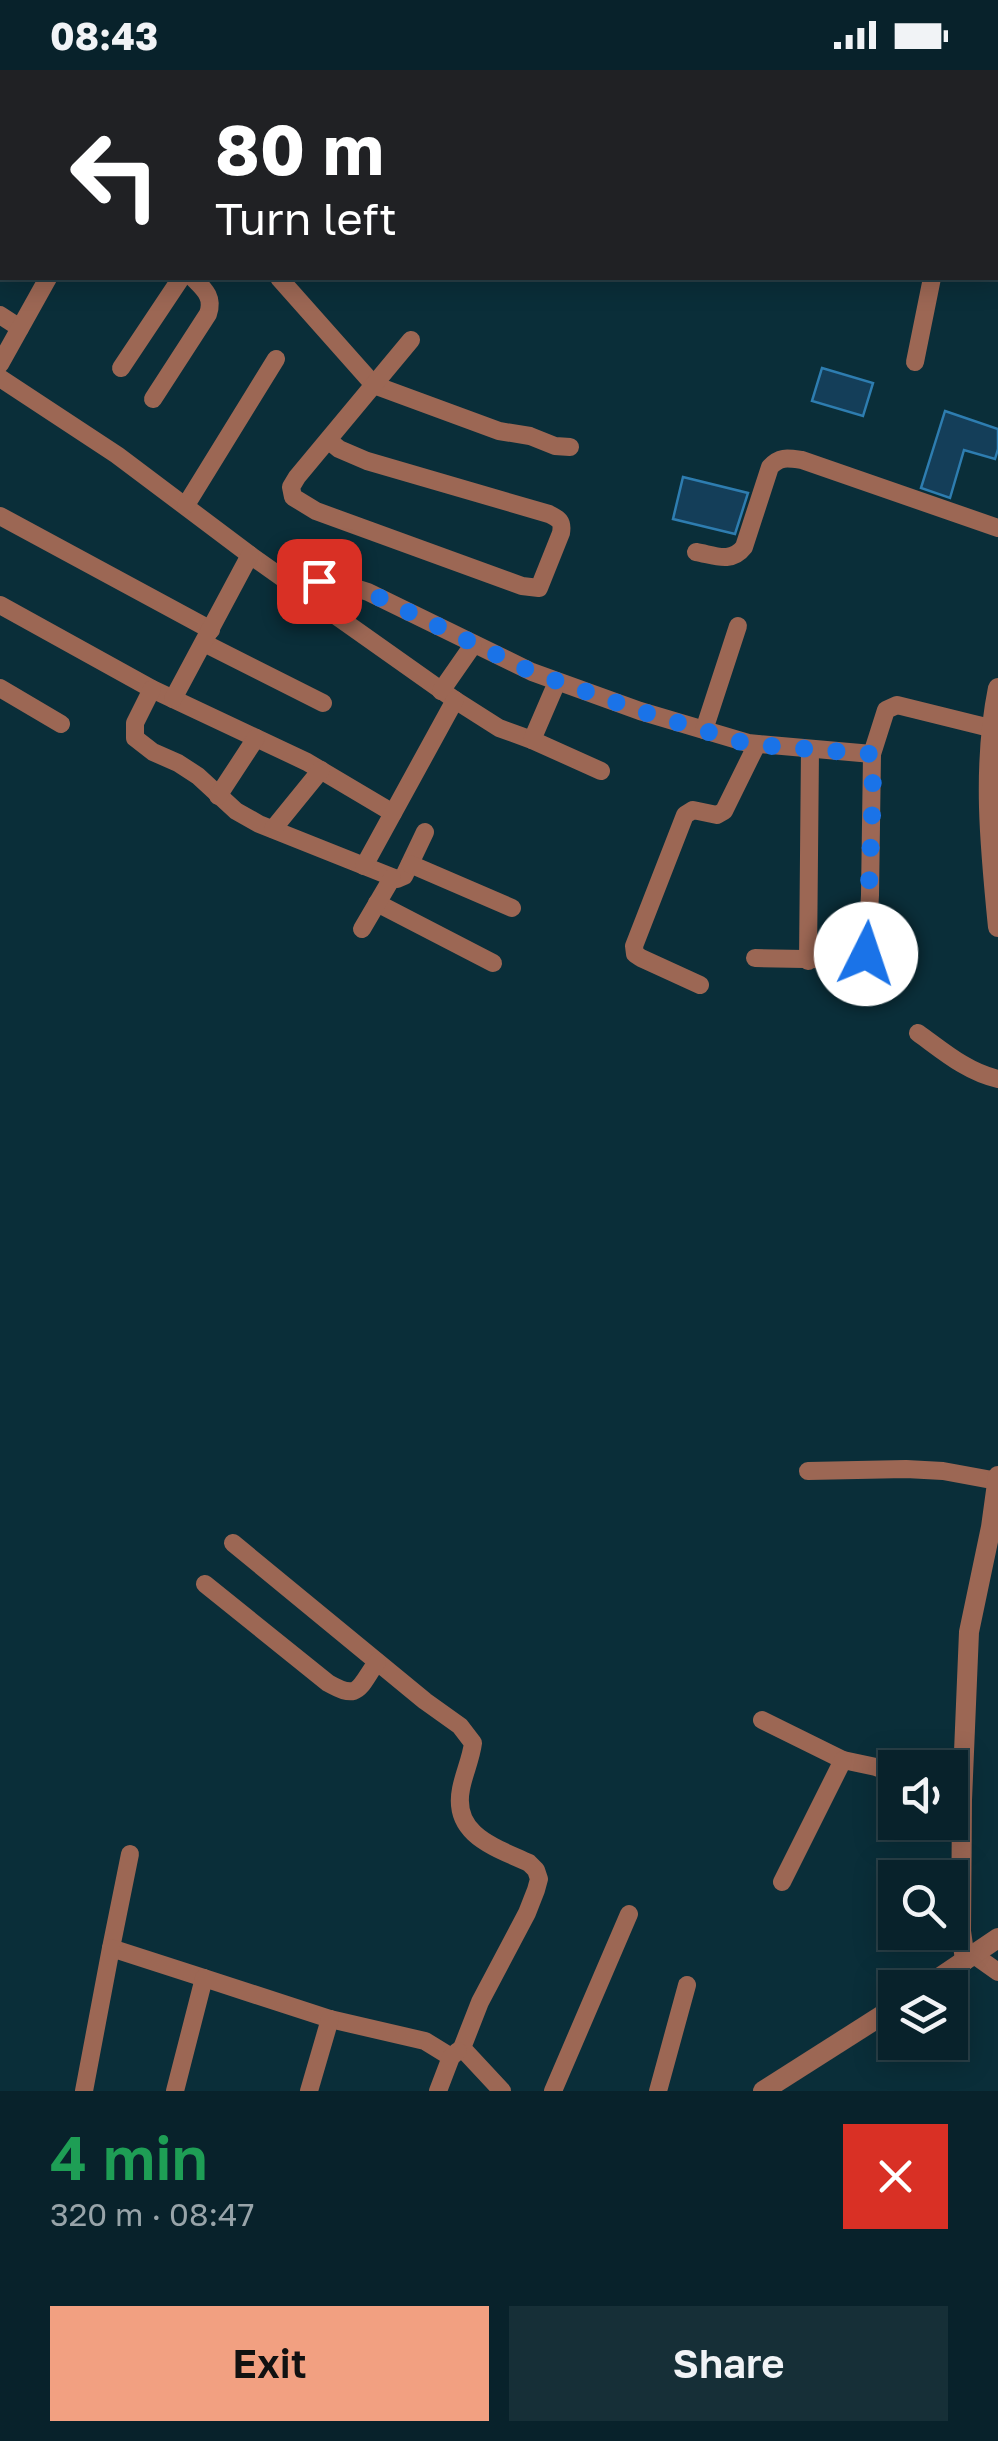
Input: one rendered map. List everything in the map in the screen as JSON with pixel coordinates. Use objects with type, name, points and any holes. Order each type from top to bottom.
[{"type":"street","points":[[0,364],[47,280]]},
{"type":"street","points":[[121,368],[180,280]]},
{"type":"street","points":[[153,399],[208,314],[210,298],[194,280]]},
{"type":"street","points":[[281,280],[374,384],[499,432],[570,447]]},
{"type":"street","points":[[915,362],[932,280]]},
{"type":"street","points":[[0,315],[20,328]]},
{"type":"street","points":[[328,440],[368,461],[559,519],[561,532],[539,588],[522,586],[316,511],[293,497],[290,487],[328,440],[374,384],[411,340]]},
{"type":"street","points":[[186,505],[276,359]]},
{"type":"street","points":[[0,378],[117,455],[250,555],[498,728],[601,771]]},
{"type":"street","points":[[696,552],[725,558],[740,553],[770,467],[776,460],[787,458],[998,528]]},
{"type":"street","points":[[0,516],[44,538],[323,703]]},
{"type":"street","points":[[174,699],[250,555]]},
{"type":"street","points":[[308,595],[324,578],[336,580],[558,682],[704,730],[757,744],[872,754]]},
{"type":"street","points":[[0,605],[152,689],[321,770],[393,813]]},
{"type":"street","points":[[704,730],[738,626]]},
{"type":"street","points":[[364,866],[473,645]]},
{"type":"street","points":[[532,740],[558,682]]},
{"type":"street","points":[[0,688],[61,724]]},
{"type":"street","points":[[152,689],[135,723],[135,738],[198,776],[236,811],[392,878],[404,876],[425,832]]},
{"type":"street","points":[[998,692],[990,728],[989,824],[998,927]]},
{"type":"street","points":[[755,958],[860,960],[866,954],[872,754],[886,710],[892,705],[904,706],[990,728]]},
{"type":"street","points":[[218,796],[256,738]]},
{"type":"street","points":[[700,986],[640,958],[634,946],[685,815],[693,810],[717,815],[724,811],[757,744]]},
{"type":"street","points":[[808,961],[810,750]]},
{"type":"street","points":[[273,829],[321,770]]},
{"type":"street","points":[[410,864],[512,908]]},
{"type":"street","points":[[362,929],[392,878]]},
{"type":"street","points":[[378,904],[493,963]]},
{"type":"street","points":[[918,1033],[958,1062],[998,1079]]},
{"type":"street","points":[[808,1470],[906,1469],[998,1478],[994,1528],[969,1632],[960,1750]]},
{"type":"street","points":[[233,1543],[425,1702],[460,1726],[473,1743],[460,1790],[462,1819],[474,1835],[536,1870],[539,1879],[527,1913],[438,2091]]},
{"type":"street","points":[[206,1584],[328,1683],[345,1692],[358,1689],[376,1662]]},
{"type":"street","points":[[762,1720],[843,1760],[878,1768]]},
{"type":"street","points":[[782,1882],[843,1760]]},
{"type":"street","points":[[958,1840],[961,1931],[969,1957],[998,1972]]},
{"type":"street","points":[[84,2091],[130,1854]]},
{"type":"street","points":[[553,2091],[629,1914]]},
{"type":"street","points":[[950,1970],[998,1938]]},
{"type":"street","points":[[111,1948],[330,2019],[457,2052],[502,2091]]},
{"type":"street","points":[[175,2091],[204,1978]]},
{"type":"street","points":[[658,2091],[687,1985]]},
{"type":"street","points":[[764,2091],[878,2018]]},
{"type":"street","points":[[308,2091],[330,2019]]},
{"type":"building","points":[[822,368],[873,383],[863,416],[812,401]]},
{"type":"building","points":[[945,411],[998,429],[995,459],[964,450],[950,498],[921,488]]},
{"type":"building","points":[[683,477],[748,493],[735,534],[673,519]]},
{"type":"route","points":[[319,581],[328,578],[368,592],[532,672],[640,711],[748,744],[872,754],[866,954]]}]
